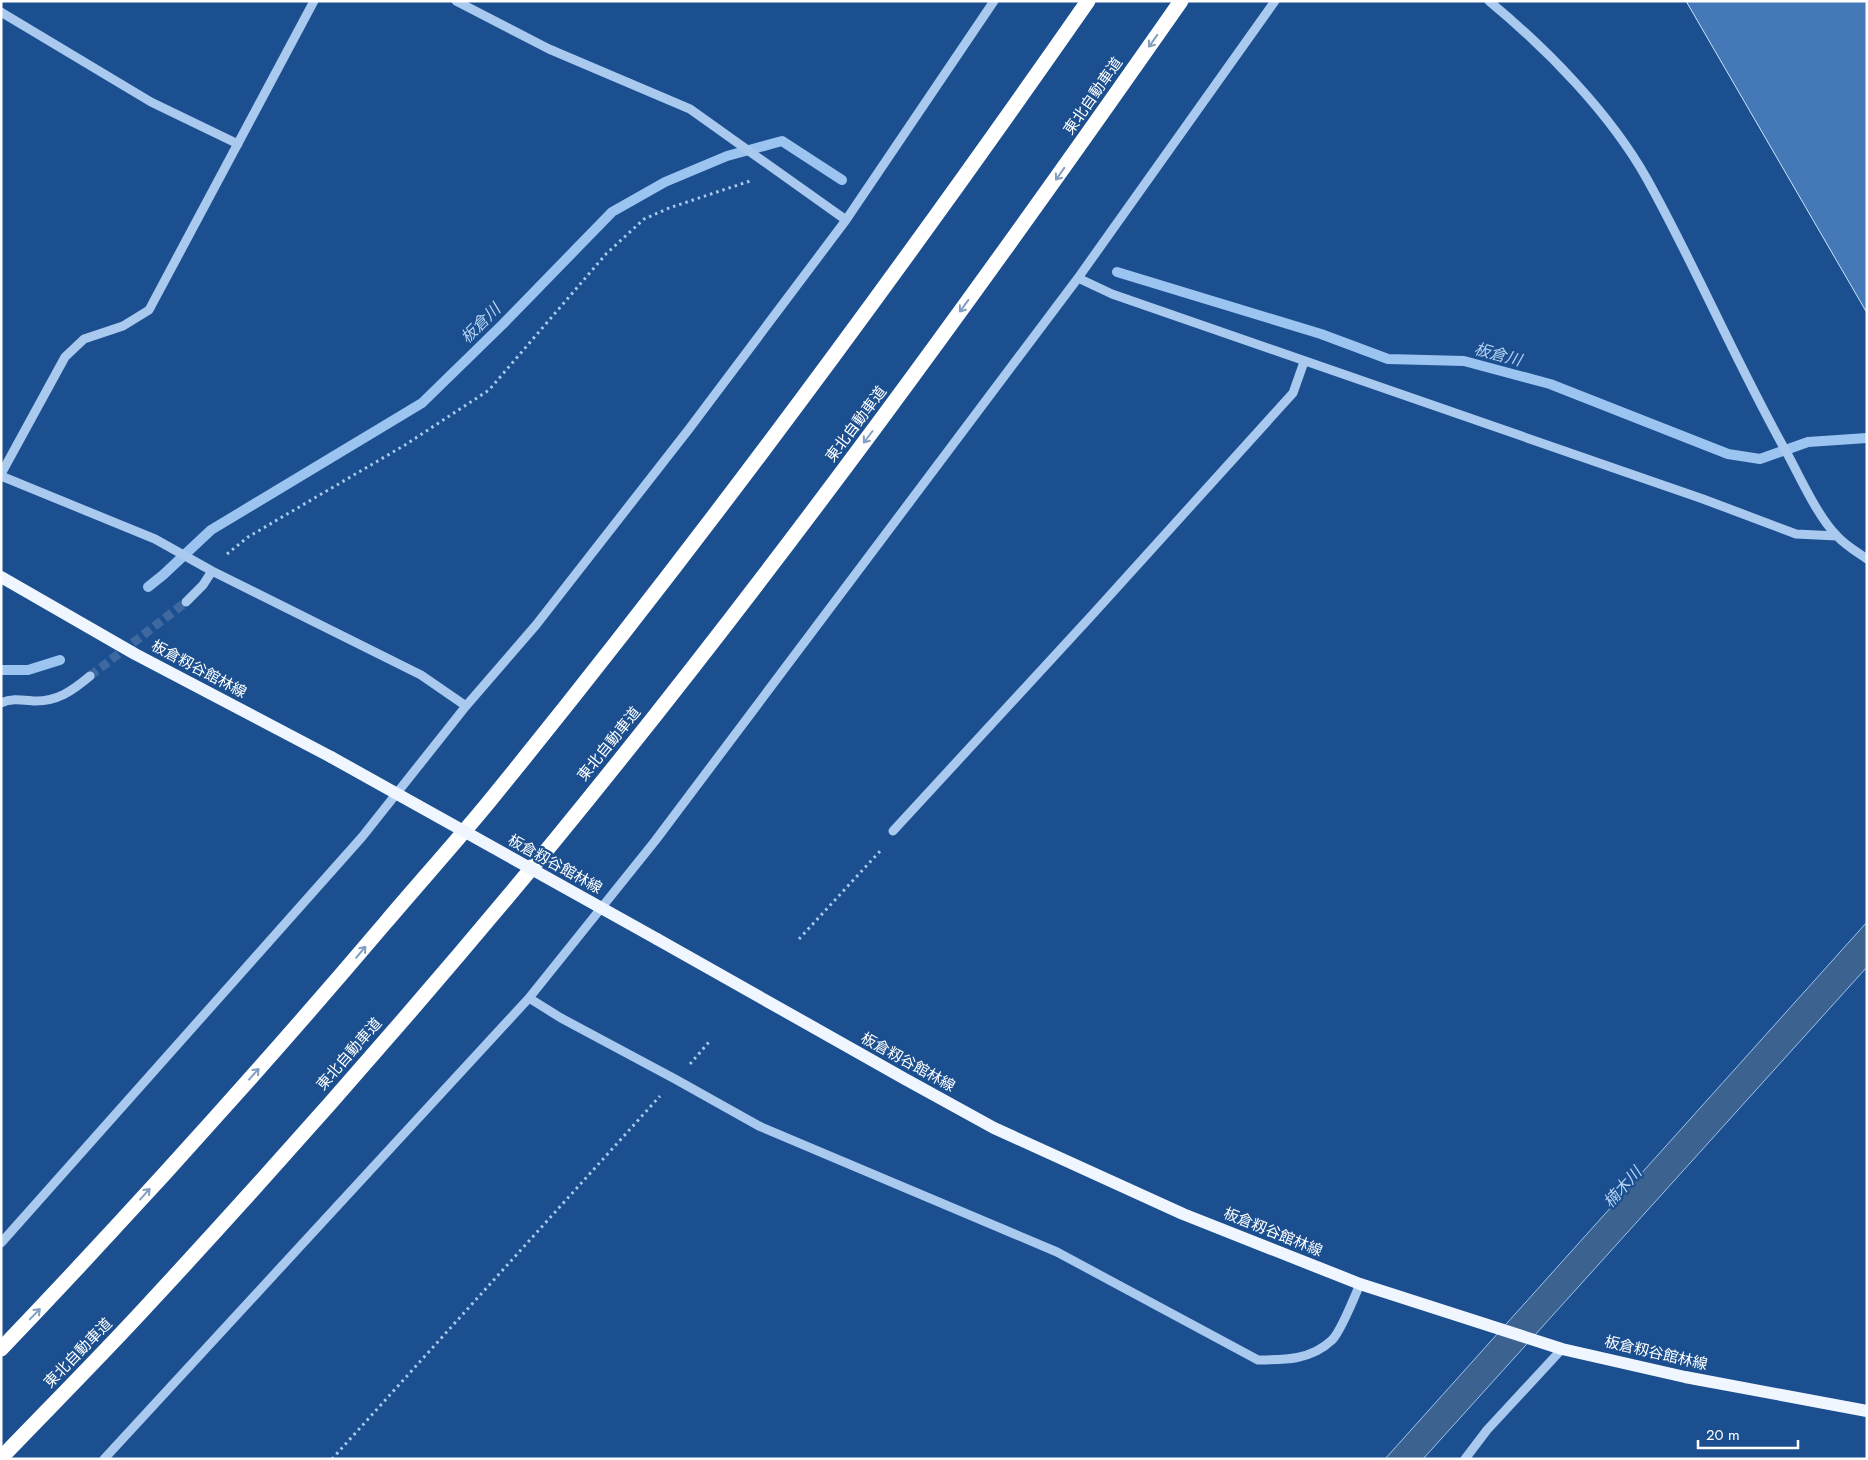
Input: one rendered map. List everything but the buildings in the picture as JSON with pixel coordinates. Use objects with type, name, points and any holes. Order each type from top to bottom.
[{"type":"highway","points":[[1,1349],[89,1257],[309,1013],[487,804],[655,592],[811,390],[991,141],[1088,1]]},
{"type":"highway","name":"東北自動車道","points":[[1,1458],[143,1310],[369,1060],[555,839],[720,633],[874,430],[1050,187],[1181,1]]},
{"type":"main road","name":"板倉籾谷館林線","points":[[1,577],[135,654],[331,757],[994,1128],[1183,1214],[1360,1284],[1562,1349],[1685,1377],[1867,1411]]},
{"type":"street","points":[[314,1],[149,310],[123,326],[84,339],[65,357],[1,475],[155,539],[212,571],[421,675],[466,706]]},
{"type":"street","points":[[456,1],[549,49],[690,109],[846,220]]},
{"type":"street","points":[[1,1243],[362,837],[466,706],[536,625],[688,429],[846,220],[994,1]]},
{"type":"street","points":[[104,1459],[529,998],[655,840],[1078,278],[1275,1]]},
{"type":"street","points":[[1489,1],[1537,44],[1574,81],[1613,128],[1646,176],[1771,426],[1816,507],[1837,536],[1867,559]]},
{"type":"street","points":[[1,12],[151,102],[238,144]]},
{"type":"street","points":[[1078,278],[1112,294],[1304,362],[1694,495],[1796,534],[1837,536]]},
{"type":"street","points":[[893,831],[1100,607],[1293,393],[1304,362]]},
{"type":"street","points":[[186,602],[203,585],[212,571]]},
{"type":"street","points":[[1,703],[18,699],[34,701],[53,698],[68,693],[90,676]]},
{"type":"street","points":[[529,998],[561,1018],[759,1126],[1057,1252],[1258,1360],[1288,1360],[1313,1354],[1333,1339],[1360,1284]]},
{"type":"street","points":[[1465,1459],[1487,1430],[1562,1349]]},
{"type":"path","points":[[212,571],[222,558],[248,537],[406,445],[489,390],[606,254],[644,219],[669,208],[778,172]]},
{"type":"path","points":[[799,939],[879,854],[893,831]]},
{"type":"path","points":[[332,1459],[709,1042]]},
{"type":"water","points":[[1867,922],[1867,967],[1423,1459],[1385,1459]]},
{"type":"waterway","name":"板倉川","points":[[148,587],[211,530],[422,403],[503,324],[612,212],[665,182],[727,156],[782,141],[842,180]]},
{"type":"waterway","name":"板倉川","points":[[1117,272],[1321,334],[1388,359],[1464,361],[1550,384],[1728,454],[1760,459],[1808,442],[1867,438]]},
{"type":"waterway","name":"板倉川","points":[[1,670],[28,670],[60,660]]},
{"type":"tunnel","points":[[90,676],[186,602]]},
{"type":"water label","name":"楠木川","points":[[1622,1187]]}]
